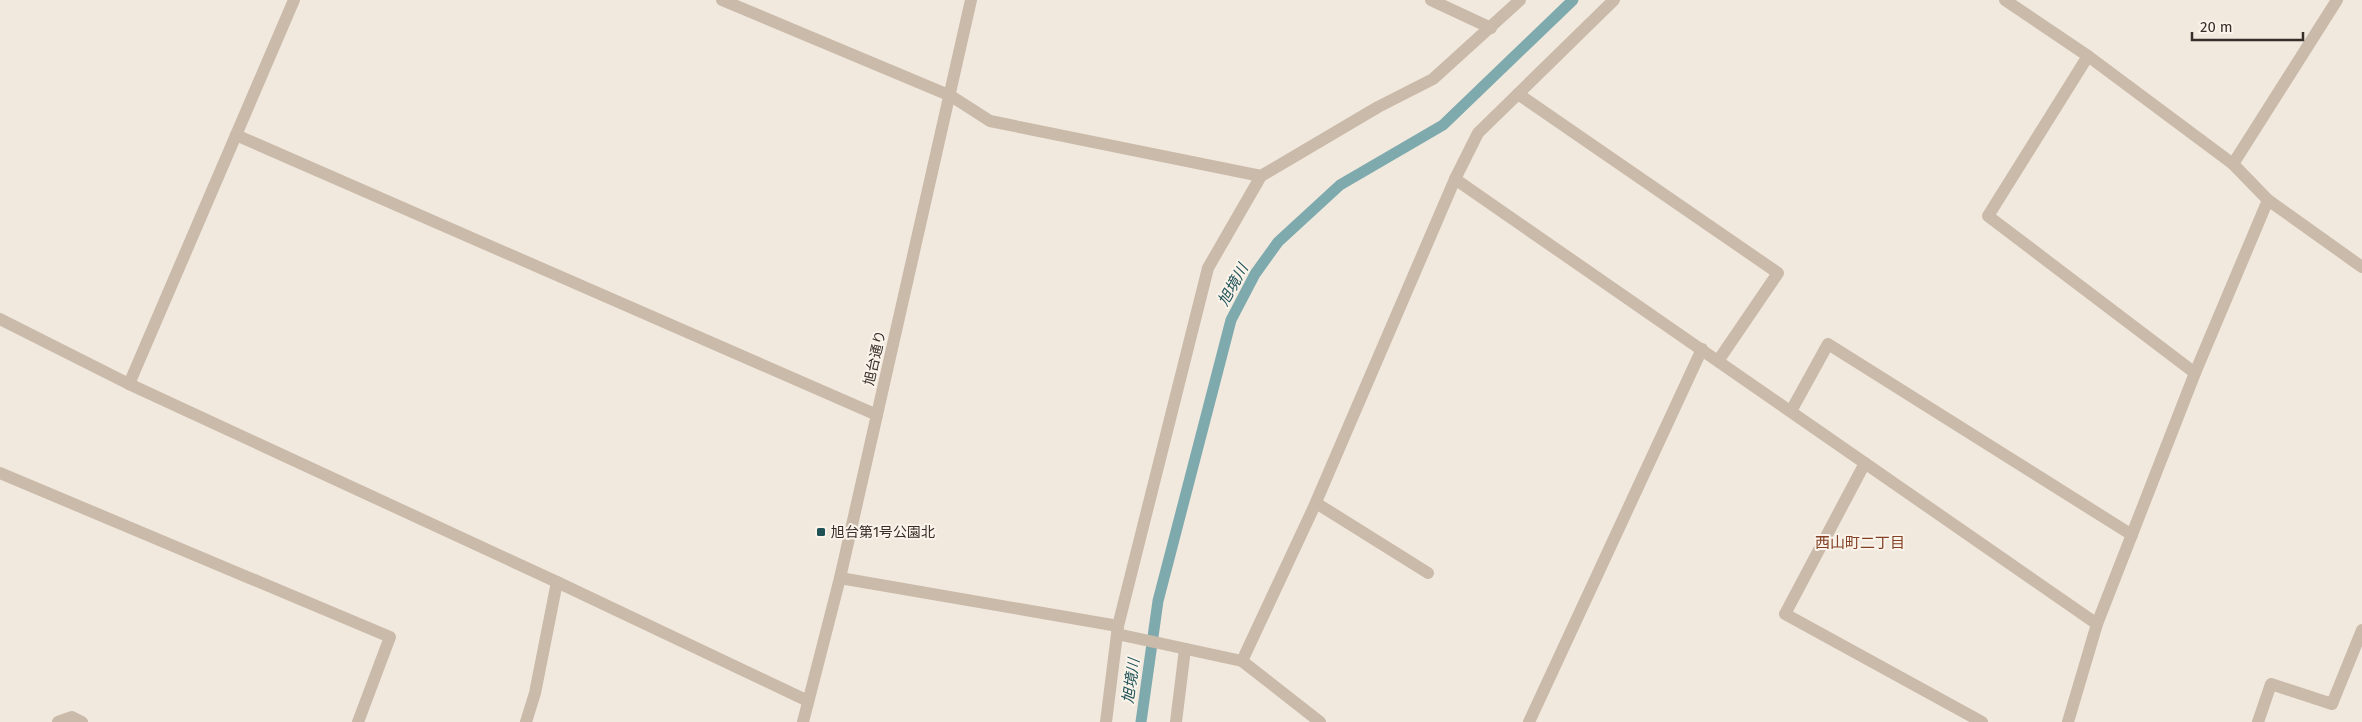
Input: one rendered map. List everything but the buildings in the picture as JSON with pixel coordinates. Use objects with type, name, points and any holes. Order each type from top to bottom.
[{"type":"street","points":[[129,384],[294,0]]},
{"type":"street","points":[[722,0],[951,96],[990,122],[1261,176]]},
{"type":"street","name":"旭台通り","points":[[803,722],[840,578],[951,96],[971,0]]},
{"type":"street","points":[[1430,0],[1492,28]]},
{"type":"street","points":[[1106,722],[1121,632],[1208,268],[1261,176],[1378,107],[1433,80],[1492,28],[1520,0]]},
{"type":"street","points":[[1242,661],[1316,502],[1455,179],[1478,133],[1614,0]]},
{"type":"street","points":[[2005,0],[2088,56],[2233,164],[2268,200],[2362,267]]},
{"type":"street","points":[[2233,164],[2337,0]]},
{"type":"street","points":[[2088,56],[1988,216],[2194,373]]},
{"type":"street","points":[[1518,94],[1778,273],[1718,361]]},
{"type":"street","points":[[236,135],[877,415]]},
{"type":"street","points":[[1455,179],[2097,624]]},
{"type":"street","points":[[2068,722],[2097,624],[2194,373],[2268,200]]},
{"type":"street","points":[[0,319],[129,384],[557,582],[808,701]]},
{"type":"street","points":[[1791,411],[1828,344],[2132,535]]},
{"type":"street","points":[[1529,722],[1702,350]]},
{"type":"street","points":[[1865,463],[1785,614],[1982,722]]},
{"type":"street","points":[[0,473],[390,637],[358,722]]},
{"type":"street","points":[[1316,502],[1428,573]]},
{"type":"street","points":[[840,578],[1121,632],[1168,645],[1242,661],[1320,722]]},
{"type":"street","points":[[526,722],[535,693],[557,582]]},
{"type":"street","points":[[2258,722],[2270,684],[2332,704],[2362,630]]},
{"type":"street","points":[[1176,722],[1185,649]]},
{"type":"street","points":[[58,722],[72,717],[82,722]]},
{"type":"waterway","name":"旭境川","points":[[1141,722],[1158,601],[1231,320],[1255,274],[1278,242],[1340,185],[1443,125],[1573,0]]},
{"type":"place","name":"旭台第1号公園北","points":[[821,532]]},
{"type":"district","name":"西山町二丁目","points":[[1860,543]]}]
